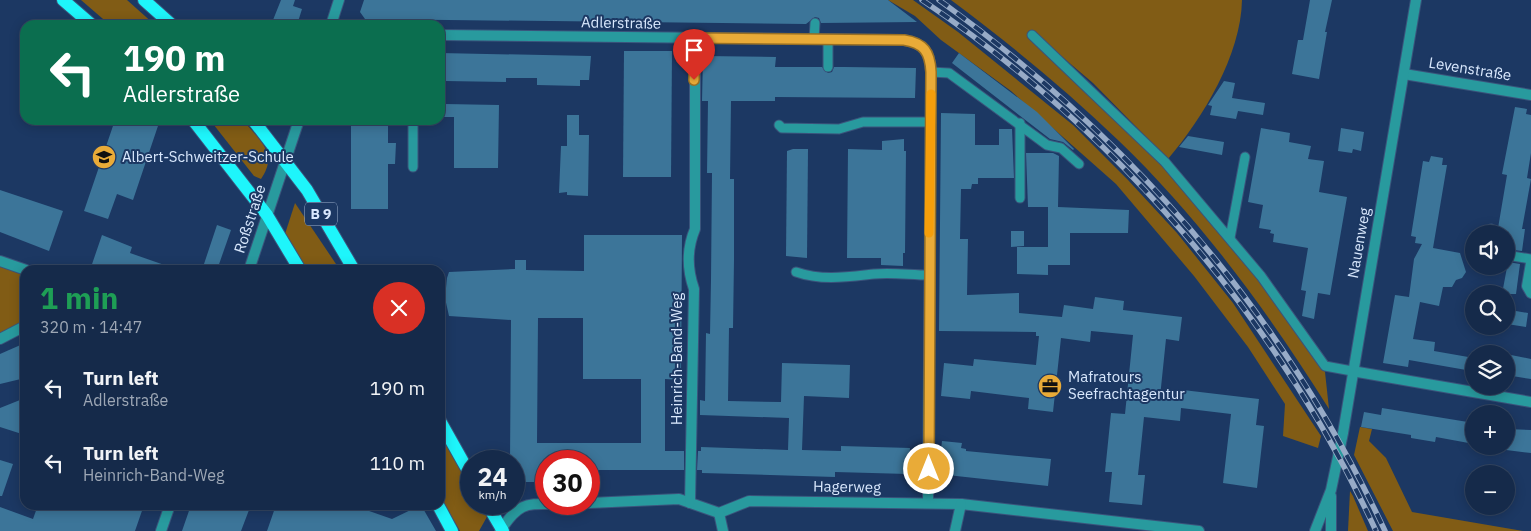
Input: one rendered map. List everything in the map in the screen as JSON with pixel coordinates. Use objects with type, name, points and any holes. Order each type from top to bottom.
[{"type":"main road","points":[[63,0],[86,20]]},
{"type":"main road","points":[[144,0],[166,20]]},
{"type":"main road","points":[[197,125],[267,215],[297,265]]},
{"type":"main road","name":"B 9","points":[[257,125],[307,190],[351,265]]},
{"type":"main road","points":[[445,430],[460,456]]},
{"type":"main road","points":[[441,510],[452,531]]},
{"type":"main road","points":[[493,515],[502,530]]},
{"type":"street","points":[[333,20],[339,0]]},
{"type":"street","name":"Nauenweg","points":[[1316,531],[1331,490],[1416,0]]},
{"type":"street","name":"Adlerstraße","points":[[445,35],[904,40],[922,45],[928,52],[931,72]]},
{"type":"street","name":"Heinrich-Band-Weg","points":[[690,503],[694,289],[689,276],[689,242],[695,228],[695,38]]},
{"type":"street","points":[[928,503],[931,72]]},
{"type":"street","name":"Levenstraße","points":[[1404,74],[1531,95]]},
{"type":"street","name":"Roßstraße","points":[[252,265],[297,125]]},
{"type":"street","points":[[0,261],[20,268]]},
{"type":"street","points":[[1531,263],[1527,286],[1531,293]]},
{"type":"street","points":[[0,339],[20,329]]},
{"type":"street","points":[[1352,371],[1531,402]]},
{"type":"street","name":"Nauenweg","points":[[1331,490],[1332,531]]},
{"type":"street","points":[[600,503],[679,499],[719,513],[723,531]]},
{"type":"street","name":"Hagerweg","points":[[719,513],[749,501],[961,504],[1199,531]]},
{"type":"street","points":[[956,531],[961,504]]},
{"type":"street","points":[[502,530],[511,514],[523,506],[535,505]]},
{"type":"street","points":[[161,531],[168,510]]},
{"type":"lane","points":[[814,23],[814,39]]},
{"type":"lane","points":[[1032,35],[1165,162],[1261,276],[1325,366],[1352,371]]},
{"type":"lane","points":[[828,39],[828,67]]},
{"type":"lane","points":[[931,72],[950,73],[1020,123],[1047,145],[1061,148],[1079,164]]},
{"type":"lane","points":[[779,125],[782,128],[839,129],[863,122],[931,122]]},
{"type":"lane","points":[[1020,123],[1020,198]]},
{"type":"lane","points":[[413,125],[413,167]]},
{"type":"lane","points":[[1230,238],[1245,156]]},
{"type":"lane","points":[[1515,256],[1531,259]]},
{"type":"lane","points":[[796,272],[811,277],[856,278],[875,274],[929,275]]},
{"type":"shaded area","points":[[81,0],[127,0],[149,20],[104,20]]},
{"type":"shaded area","points":[[888,0],[913,0],[958,32],[1073,125],[1128,180],[1177,233],[1233,303],[1321,436],[1318,448],[1283,436],[1285,404],[1248,347],[1194,276],[1116,184],[1011,91],[941,40],[915,16]]},
{"type":"shaded area","points":[[951,0],[1242,0],[1235,42],[1218,85],[1194,125],[1168,159],[1093,83],[1033,32],[1170,174],[1251,270],[1325,372],[1329,409],[1258,303],[1206,235],[1149,171],[1099,122],[1058,86]]},
{"type":"shaded area","points":[[214,125],[247,125],[265,147],[268,162],[266,170],[261,179],[254,176]]},
{"type":"shaded area","points":[[295,203],[337,265],[303,265],[285,234]]},
{"type":"shaded area","points":[[0,261],[20,268],[20,329],[0,339]]},
{"type":"shaded area","points":[[1360,427],[1372,429],[1369,441],[1386,458],[1412,512],[1523,531],[1393,531],[1354,455]]},
{"type":"shaded area","points":[[445,441],[460,467],[460,515],[488,515],[479,531],[460,531],[445,506]]},
{"type":"shaded area","points":[[1350,491],[1353,496],[1368,531],[1348,531]]},
{"type":"building","points":[[281,0],[295,0],[293,6],[302,9],[299,20],[273,20]]},
{"type":"building","points":[[364,0],[888,0],[917,22],[821,23],[819,18],[815,17],[806,24],[365,19],[360,12]]},
{"type":"building","points":[[1310,0],[1332,0],[1325,32],[1327,32],[1319,79],[1292,74],[1298,40],[1303,40]]},
{"type":"building","points":[[624,51],[672,51],[671,177],[623,177]]},
{"type":"building","points":[[445,53],[591,56],[589,80],[580,80],[580,86],[537,85],[537,78],[506,78],[506,82],[445,81]]},
{"type":"building","points":[[959,53],[1037,112],[1074,149],[1063,142],[1050,139],[952,63]]},
{"type":"building","points":[[703,56],[776,57],[775,67],[822,67],[828,73],[832,72],[834,67],[916,68],[915,98],[775,97],[775,101],[731,101],[730,179],[734,179],[734,260],[733,328],[729,328],[728,401],[781,402],[782,363],[850,365],[849,398],[804,396],[802,450],[841,451],[841,446],[910,448],[908,474],[835,472],[835,477],[702,473],[702,470],[697,470],[698,451],[701,451],[701,447],[788,450],[789,418],[700,415],[700,400],[705,401],[706,333],[710,334],[712,173],[707,173],[708,101],[702,101]]},
{"type":"building","points":[[1224,81],[1235,83],[1232,98],[1265,103],[1263,115],[1238,111],[1236,119],[1210,115],[1212,106],[1208,105]]},
{"type":"building","points":[[445,104],[499,105],[498,168],[454,168],[454,117],[445,117]]},
{"type":"building","points":[[1515,107],[1527,109],[1526,114],[1531,115],[1531,153],[1527,178],[1531,179],[1522,229],[1525,229],[1522,251],[1515,250],[1515,225],[1499,225],[1507,175],[1502,174]]},
{"type":"building","points":[[941,113],[975,114],[975,145],[999,145],[999,129],[1012,129],[1014,178],[978,178],[978,184],[972,184],[971,189],[961,189],[960,239],[968,239],[967,295],[1019,293],[1019,313],[1062,317],[1064,305],[1093,309],[1095,297],[1124,301],[1123,310],[1182,317],[1179,341],[1166,339],[1160,397],[1182,400],[1183,390],[1259,399],[1256,425],[1264,426],[1257,488],[1223,483],[1231,414],[1181,408],[1180,421],[1144,417],[1138,475],[1145,475],[1142,505],[1109,502],[1112,472],[1105,472],[1111,413],[1125,414],[1133,335],[1091,331],[1090,342],[1061,338],[1053,412],[1028,409],[1029,398],[971,391],[970,399],[941,396],[944,363],[973,366],[974,359],[1036,365],[1039,336],[1036,336],[1036,332],[939,331]]},
{"type":"building","points":[[567,115],[579,115],[579,135],[589,135],[588,196],[567,195],[567,192],[559,193],[561,146],[567,146]]},
{"type":"building","points":[[113,125],[158,125],[133,200],[117,194],[108,219],[84,211]]},
{"type":"building","points":[[351,125],[388,125],[388,143],[396,143],[395,164],[388,164],[388,209],[351,209]]},
{"type":"building","points":[[1261,128],[1290,133],[1289,142],[1311,146],[1308,159],[1324,161],[1319,192],[1347,197],[1330,295],[1318,293],[1314,319],[1302,316],[1306,291],[1301,290],[1308,248],[1273,242],[1274,234],[1270,233],[1271,230],[1259,228],[1263,205],[1248,202]]},
{"type":"building","points":[[1341,128],[1364,132],[1361,151],[1353,149],[1352,153],[1338,151]]},
{"type":"building","points":[[1188,136],[1224,142],[1222,155],[1179,147]]},
{"type":"building","points":[[904,139],[904,151],[906,151],[905,253],[903,253],[903,266],[881,265],[881,258],[847,258],[848,149],[882,150],[882,141]]},
{"type":"building","points":[[808,149],[807,258],[786,256],[787,151]]},
{"type":"building","points":[[1026,153],[1053,153],[1059,156],[1058,207],[1129,210],[1128,233],[1070,233],[1070,265],[1048,265],[1048,275],[1017,274],[1017,247],[1048,247],[1048,207],[1028,207]]},
{"type":"building","points":[[1431,156],[1443,158],[1442,165],[1447,165],[1433,248],[1460,253],[1465,274],[1462,278],[1456,280],[1452,287],[1443,287],[1439,306],[1420,302],[1413,339],[1435,342],[1434,351],[1465,356],[1465,370],[1409,360],[1408,367],[1383,363],[1395,295],[1409,297],[1414,259],[1422,244],[1415,243],[1416,237],[1411,236],[1423,161],[1429,162]]},
{"type":"building","points":[[0,190],[63,211],[49,251],[0,232]]},
{"type":"building","points":[[217,225],[231,230],[219,265],[204,265]]},
{"type":"building","points":[[1011,231],[1024,231],[1024,246],[1011,247]]},
{"type":"building","points":[[102,235],[132,247],[130,253],[164,265],[92,265]]},
{"type":"building","points":[[584,235],[682,235],[681,380],[665,379],[665,451],[684,451],[684,470],[600,470],[600,450],[535,450],[535,482],[525,482],[525,450],[510,450],[511,320],[449,316],[445,298],[449,272],[515,269],[515,260],[526,260],[526,270],[584,271]],"holes":[[[538,318],[583,318],[583,379],[641,379],[641,443],[537,443]]]},
{"type":"building","points":[[1515,263],[1520,264],[1516,294],[1515,285],[1504,285],[1506,275],[1515,275]]},
{"type":"building","points":[[1515,311],[1528,313],[1526,327],[1515,325]]},
{"type":"building","points":[[20,345],[20,379],[0,384],[0,354]]},
{"type":"building","points":[[1515,356],[1531,359],[1531,379],[1515,376]]},
{"type":"building","points":[[20,400],[20,433],[0,427],[0,408]]},
{"type":"building","points":[[1382,408],[1465,422],[1465,442],[1436,437],[1435,442],[1411,438],[1411,435],[1361,427],[1364,412],[1381,415]]},
{"type":"building","points":[[1515,429],[1531,430],[1531,453],[1515,451]]},
{"type":"building","points":[[942,441],[962,443],[961,448],[966,449],[966,451],[1051,459],[1048,486],[938,474]]},
{"type":"building","points":[[0,460],[13,464],[2,496],[0,496]]},
{"type":"building","points":[[0,507],[33,519],[36,510],[142,510],[135,531],[0,531]]},
{"type":"building","points":[[189,510],[249,510],[241,531],[182,531]]},
{"type":"building","points":[[274,510],[366,510],[392,519],[411,510],[424,510],[436,531],[267,531]]},
{"type":"railway","points":[[922,0],[993,51],[1061,108],[1125,169],[1185,235],[1240,304],[1291,377],[1336,453],[1376,531]]},
{"type":"railway","points":[[939,0],[1009,54],[1076,111],[1138,172],[1196,237],[1250,305],[1300,376],[1345,452],[1385,531]]},
{"type":"slow traffic","points":[[929,233],[931,94]]},
{"type":"place","name":"Albert-Schweitzer-Schule","points":[[104,157]]},
{"type":"place","name":"Mafratours Seefrachtagentur","points":[[1050,386]]},
{"type":"route","points":[[694,80],[695,38],[904,40],[922,45],[928,52],[931,72],[929,469]]}]
